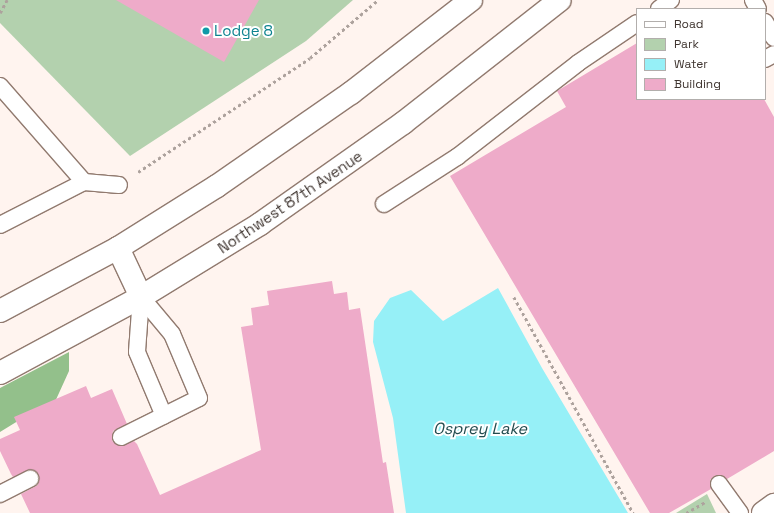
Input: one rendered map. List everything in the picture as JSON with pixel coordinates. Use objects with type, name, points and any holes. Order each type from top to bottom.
[{"type":"main road","points":[[0,311],[118,248],[276,147],[397,59],[471,0]]},
{"type":"main road","name":"Northwest 87th Avenue","points":[[0,373],[141,297],[231,243],[326,179],[409,119],[560,0]]},
{"type":"main road","points":[[118,248],[141,297]]},
{"type":"main road","points":[[763,513],[774,505]]},
{"type":"lane","points":[[660,8],[671,0]]},
{"type":"lane","points":[[384,204],[457,158],[578,63],[636,24]]},
{"type":"lane","points":[[766,24],[774,38]]},
{"type":"lane","points":[[0,86],[84,182]]},
{"type":"lane","points":[[0,225],[84,182],[119,185]]},
{"type":"lane","points":[[141,297],[137,352],[164,416]]},
{"type":"lane","points":[[121,437],[199,398],[172,334],[141,297]]},
{"type":"lane","points":[[0,494],[30,479]]},
{"type":"lane","points":[[719,484],[740,513]]},
{"type":"path","points":[[0,13],[7,0]]},
{"type":"path","points":[[119,185],[310,58],[378,0]]},
{"type":"path","points":[[514,297],[633,513]]},
{"type":"path","points":[[686,513],[710,499]]},
{"type":"green space","points":[[0,0],[353,0],[306,41],[130,156],[0,23]]},
{"type":"green space","points":[[69,352],[69,371],[54,404],[26,416],[0,432],[0,388]]},
{"type":"green space","points":[[707,494],[716,513],[676,513]]},
{"type":"water","name":"Osprey Lake","points":[[498,288],[542,368],[628,513],[406,513],[393,418],[373,342],[374,321],[390,298],[411,290],[443,321]]},
{"type":"building","name":"Lodge 8","points":[[116,0],[259,0],[224,62]]},
{"type":"building","points":[[636,44],[636,100],[765,100],[774,117],[774,451],[727,479],[722,475],[714,476],[710,480],[711,489],[669,513],[650,513],[450,176],[566,107],[557,91]]},
{"type":"building","points":[[332,281],[334,294],[347,292],[349,310],[360,308],[383,463],[386,462],[394,513],[30,513],[21,494],[38,485],[39,475],[30,470],[13,477],[0,451],[0,439],[20,430],[14,417],[86,386],[91,398],[112,389],[127,424],[113,431],[112,441],[120,446],[134,441],[137,444],[160,495],[261,450],[241,327],[253,325],[251,308],[269,305],[267,291]]},
{"type":"place","name":"Lodge 8","points":[[206,31]]}]
